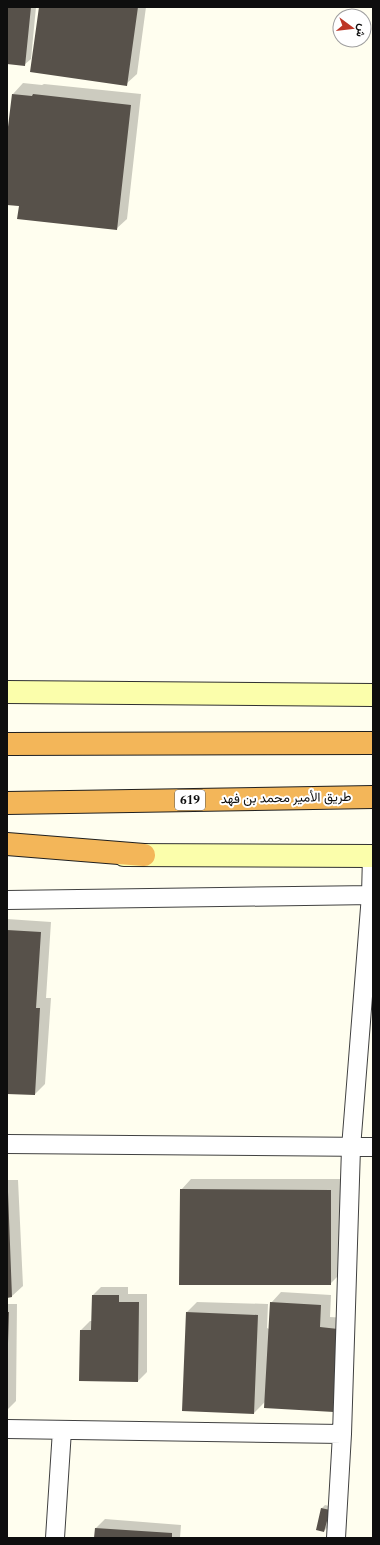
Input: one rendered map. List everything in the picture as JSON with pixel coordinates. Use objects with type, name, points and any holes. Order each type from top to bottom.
[{"type":"highway","points":[[7,744],[373,743]]},
{"type":"highway","name":"طريق الأمير محمد بن فهد","points":[[7,803],[373,797]]},
{"type":"highway","points":[[7,844],[144,855]]},
{"type":"main road","points":[[7,692],[373,695]]},
{"type":"main road","points":[[7,855],[373,856]]},
{"type":"street","points":[[336,1538],[342,1434],[351,1148],[372,895],[373,856]]},
{"type":"street","points":[[7,900],[372,895]]},
{"type":"street","points":[[7,1144],[373,1147]]},
{"type":"street","points":[[7,1429],[342,1434]]},
{"type":"street","points":[[55,1538],[62,1430]]},
{"type":"building","points":[[7,7],[31,7],[25,66],[7,64]]},
{"type":"building","points":[[39,7],[138,7],[127,86],[30,72]]},
{"type":"building","points":[[12,94],[32,96],[33,94],[131,105],[117,230],[17,219],[19,206],[7,205],[7,135]]},
{"type":"building","points":[[7,930],[41,932],[36,1008],[40,1008],[35,1095],[7,1094]]},
{"type":"building","points":[[180,1189],[331,1190],[331,1285],[179,1285]]},
{"type":"building","points":[[7,1192],[12,1297],[7,1298]]},
{"type":"building","points":[[92,1295],[119,1295],[119,1302],[139,1302],[138,1382],[79,1381],[80,1330],[91,1330]]},
{"type":"building","points":[[270,1302],[321,1305],[320,1327],[338,1329],[334,1412],[264,1408]]},
{"type":"building","points":[[7,1312],[9,1312],[8,1343],[7,1343]]},
{"type":"building","points":[[186,1312],[258,1315],[254,1414],[182,1411]]},
{"type":"building","points":[[321,1508],[330,1510],[324,1532],[316,1530]]},
{"type":"building","points":[[95,1528],[172,1533],[172,1538],[94,1538]]}]
